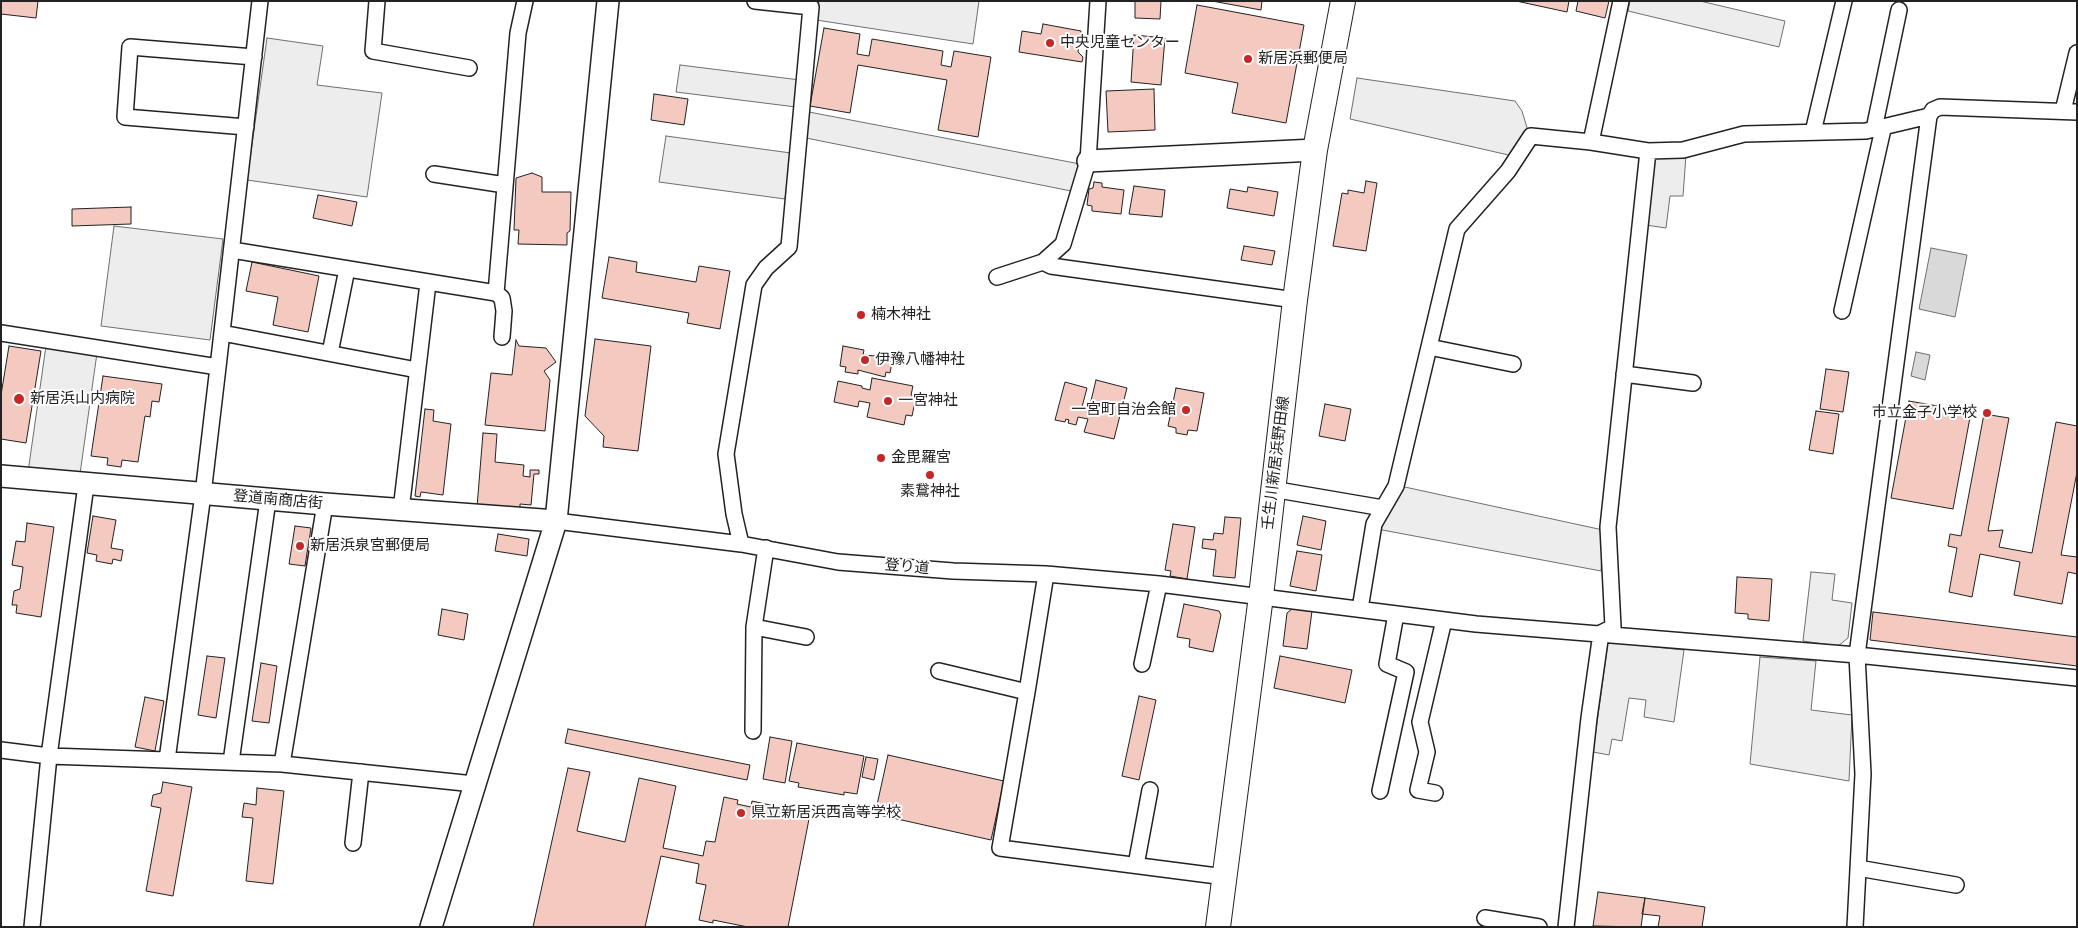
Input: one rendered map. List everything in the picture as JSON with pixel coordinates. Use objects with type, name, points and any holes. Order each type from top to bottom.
[{"type":"main road","name":"壬生川新居浜野田線","points":[[1218,927],[1261,596],[1295,300],[1316,150],[1343,1]]},
{"type":"street","points":[[167,760],[203,494],[260,1]]},
{"type":"street","points":[[377,1],[373,51],[469,68]]},
{"type":"street","points":[[496,293],[518,33],[525,1]]},
{"type":"street","points":[[431,927],[556,521],[608,1]]},
{"type":"street","points":[[741,544],[734,514],[726,454],[754,285],[766,268],[789,247],[811,7],[755,1]]},
{"type":"street","points":[[997,277],[1043,262],[1064,244],[1088,161],[1098,1]]},
{"type":"street","points":[[1591,142],[1621,1]]},
{"type":"street","points":[[1813,132],[1844,1]]},
{"type":"street","points":[[1842,311],[1878,129],[1899,10]]},
{"type":"street","points":[[246,126],[125,117],[130,47],[254,57]]},
{"type":"street","points":[[1855,927],[1863,774],[1857,655],[1929,116],[1933,110],[1940,107],[2070,112],[2077,53]]},
{"type":"street","points":[[1360,609],[1374,524],[1396,486],[1456,230],[1508,171],[1531,136],[1591,142],[1648,151],[1683,150],[1744,134],[1878,129],[1929,116]]},
{"type":"street","points":[[1088,161],[1316,150]]},
{"type":"street","points":[[1566,927],[1588,718],[1601,633],[1613,627],[1608,527],[1648,151]]},
{"type":"street","points":[[434,174],[505,185]]},
{"type":"street","points":[[232,250],[496,293],[502,298],[504,311],[502,338]]},
{"type":"street","points":[[1043,262],[1051,266],[1295,300]]},
{"type":"street","points":[[330,353],[347,269]]},
{"type":"street","points":[[401,510],[416,370],[428,282]]},
{"type":"street","points":[[1,333],[218,366]]},
{"type":"street","points":[[222,333],[416,370]]},
{"type":"street","points":[[1430,347],[1513,364]]},
{"type":"street","points":[[1624,374],[1693,383]]},
{"type":"street","name":"登道南商店街","points":[[1,476],[268,500],[556,521]]},
{"type":"street","points":[[32,927],[50,756],[86,485]]},
{"type":"street","points":[[1272,488],[1383,508]]},
{"type":"street","points":[[231,762],[268,500]]},
{"type":"street","points":[[282,764],[325,504]]},
{"type":"street","name":"登り道","points":[[556,521],[741,544],[838,562],[953,571],[1046,574],[1158,584],[1444,620],[1857,655],[2077,678]]},
{"type":"street","points":[[753,731],[754,627],[766,548]]},
{"type":"street","points":[[1046,574],[1000,848],[1225,877]]},
{"type":"street","points":[[1142,664],[1158,584]]},
{"type":"street","points":[[1380,791],[1406,672],[1387,664],[1396,614]]},
{"type":"street","points":[[1435,793],[1418,790],[1427,752],[1420,722],[1444,620]]},
{"type":"street","points":[[754,627],[806,637]]},
{"type":"street","points":[[939,671],[1027,692]]},
{"type":"street","points":[[1,750],[50,756],[282,764],[474,784]]},
{"type":"street","points":[[353,843],[361,772]]},
{"type":"street","points":[[1136,866],[1150,790]]},
{"type":"street","points":[[1858,868],[1956,885]]},
{"type":"street","points":[[1485,918],[1539,927]]},
{"type":"shaded area","points":[[819,1],[979,1],[973,44],[816,20]]},
{"type":"shaded area","points":[[1630,1],[1700,1],[1785,21],[1779,47],[1628,11]]},
{"type":"shaded area","points":[[267,38],[323,46],[317,85],[382,93],[367,197],[247,180]]},
{"type":"shaded area","points":[[680,65],[800,80],[796,107],[676,92]]},
{"type":"shaded area","points":[[1357,78],[1515,101],[1522,111],[1528,131],[1513,156],[1350,119]]},
{"type":"shaded area","points":[[809,112],[1080,164],[1071,191],[806,138]]},
{"type":"shaded area","points":[[666,136],[791,153],[785,199],[659,182]]},
{"type":"shaded area","points":[[1686,155],[1683,196],[1670,196],[1666,228],[1646,225],[1651,163],[1655,157]]},
{"type":"shaded area","points":[[114,226],[223,239],[210,340],[101,326]]},
{"type":"shaded area","points":[[1931,248],[1967,255],[1955,317],[1919,309]]},
{"type":"shaded area","points":[[46,346],[97,353],[80,474],[28,472]]},
{"type":"shaded area","points":[[1916,352],[1930,355],[1925,380],[1911,376]]},
{"type":"shaded area","points":[[1400,486],[1603,530],[1601,571],[1377,529]]},
{"type":"shaded area","points":[[1811,572],[1835,574],[1832,600],[1852,603],[1848,638],[1838,646],[1803,641]]},
{"type":"shaded area","points":[[1608,642],[1684,650],[1674,722],[1644,717],[1646,700],[1629,698],[1622,741],[1612,739],[1609,755],[1593,752]]},
{"type":"shaded area","points":[[1760,657],[1816,661],[1811,710],[1852,715],[1849,781],[1750,764]]},
{"type":"building","points":[[1,1],[38,1],[36,18],[1,14]]},
{"type":"building","points":[[1135,1],[1161,1],[1160,19],[1135,18]]},
{"type":"building","points":[[1212,1],[1262,1],[1261,10]]},
{"type":"building","points":[[1516,1],[1569,1],[1567,12]]},
{"type":"building","points":[[1578,1],[1609,1],[1605,18],[1576,11]]},
{"type":"building","points":[[1197,5],[1304,25],[1286,123],[1232,113],[1238,83],[1185,73]]},
{"type":"building","name":"中央児童センター","points":[[1043,24],[1081,31],[1078,52],[1083,57],[1082,62],[1019,52],[1022,31],[1041,34]]},
{"type":"building","points":[[824,28],[860,34],[857,54],[869,56],[872,39],[943,51],[941,65],[951,67],[954,51],[991,57],[978,137],[938,130],[947,80],[858,65],[850,113],[810,106]]},
{"type":"building","points":[[1134,35],[1165,38],[1161,85],[1131,82]]},
{"type":"building","points":[[1154,89],[1155,130],[1108,132],[1106,91]]},
{"type":"building","points":[[654,94],[688,99],[684,125],[651,120]]},
{"type":"building","points":[[532,173],[542,177],[542,192],[571,192],[570,231],[567,233],[567,245],[518,244],[519,230],[514,230],[516,178]]},
{"type":"building","points":[[1366,181],[1377,183],[1366,251],[1333,246],[1342,193],[1348,194],[1348,190],[1364,193]]},
{"type":"building","points":[[1094,182],[1102,183],[1102,187],[1124,190],[1121,214],[1092,211],[1092,206],[1087,205],[1089,189],[1093,188]]},
{"type":"building","points":[[1134,186],[1165,190],[1162,217],[1129,214]]},
{"type":"building","points":[[1248,187],[1278,192],[1274,216],[1227,208],[1230,189],[1247,192]]},
{"type":"building","points":[[318,195],[357,202],[352,226],[313,218]]},
{"type":"building","points":[[131,207],[131,224],[72,226],[72,209]]},
{"type":"building","points":[[1244,246],[1275,251],[1272,265],[1241,260]]},
{"type":"building","points":[[609,257],[637,262],[636,272],[696,282],[699,266],[730,271],[720,329],[687,323],[689,313],[602,298]]},
{"type":"building","points":[[252,262],[319,276],[308,332],[273,325],[278,297],[246,291]]},
{"type":"building","points":[[595,339],[651,346],[638,451],[603,447],[604,436],[585,416]]},
{"type":"building","points":[[516,340],[519,346],[546,348],[556,362],[544,371],[550,380],[545,431],[485,425],[491,373],[512,375]]},
{"type":"building","points":[[9,346],[41,351],[26,443],[1,439],[1,395]]},
{"type":"building","name":"伊豫八幡神社","points":[[843,346],[864,350],[863,355],[890,357],[889,362],[892,362],[890,373],[886,372],[885,377],[858,370],[858,374],[845,372],[846,367],[840,366]]},
{"type":"building","points":[[1826,369],[1849,372],[1843,412],[1820,409]]},
{"type":"building","points":[[103,376],[162,384],[159,402],[152,401],[150,417],[145,416],[138,462],[122,460],[121,467],[107,465],[108,458],[91,456]]},
{"type":"building","name":"一宮神社","points":[[872,378],[913,386],[911,395],[916,397],[912,416],[906,415],[904,425],[867,417],[870,403],[859,401],[858,407],[834,402],[838,381],[862,386],[862,388],[870,390]]},
{"type":"building","points":[[1096,380],[1127,388],[1114,439],[1084,432],[1088,419],[1078,417],[1076,425],[1068,423],[1069,420],[1066,419],[1065,422],[1055,420],[1065,382],[1087,388],[1082,407],[1089,409]]},
{"type":"building","name":"一宮町自治会館","points":[[1176,388],[1204,393],[1197,431],[1188,430],[1187,435],[1176,433],[1176,428],[1168,426]]},
{"type":"building","points":[[1909,401],[1971,412],[1953,509],[1891,498]]},
{"type":"building","points":[[1325,404],[1351,409],[1345,441],[1319,436]]},
{"type":"building","points":[[425,409],[434,410],[433,421],[451,424],[443,495],[421,492],[420,497],[415,496]]},
{"type":"building","points":[[1816,411],[1839,414],[1833,454],[1809,450]]},
{"type":"building","points":[[1984,414],[2009,418],[1988,531],[2003,530],[1999,547],[2032,553],[2056,422],[2077,426],[2077,472],[2061,555],[2077,557],[2077,574],[2068,572],[2062,604],[2014,595],[2020,562],[1980,554],[1972,597],[1949,592],[1957,548],[1948,546],[1950,534],[1961,536]]},
{"type":"building","points":[[483,433],[497,434],[495,462],[524,465],[523,476],[530,477],[530,470],[539,470],[539,474],[534,474],[531,505],[520,504],[520,511],[477,507]]},
{"type":"building","points":[[93,516],[116,520],[111,548],[123,550],[121,561],[113,559],[112,564],[96,561],[97,555],[87,553]]},
{"type":"building","points":[[1303,516],[1326,521],[1321,550],[1297,545]]},
{"type":"building","points":[[1225,517],[1241,518],[1235,578],[1213,576],[1216,550],[1202,548],[1203,539],[1213,540],[1214,533],[1223,534]]},
{"type":"building","points":[[27,523],[54,527],[41,617],[16,613],[17,605],[12,605],[14,591],[20,589],[23,567],[12,565],[16,541],[25,542]]},
{"type":"building","points":[[1173,524],[1195,527],[1187,579],[1170,576],[1171,571],[1165,570]]},
{"type":"building","points":[[295,526],[311,528],[305,566],[289,564]]},
{"type":"building","points":[[498,534],[529,539],[527,556],[495,551]]},
{"type":"building","points":[[1297,551],[1322,555],[1316,591],[1290,586]]},
{"type":"building","points":[[1737,577],[1772,579],[1769,621],[1748,619],[1748,614],[1735,613]]},
{"type":"building","points":[[1184,604],[1219,611],[1221,615],[1213,652],[1189,647],[1190,639],[1177,637]]},
{"type":"building","points":[[442,609],[468,614],[464,640],[438,635]]},
{"type":"building","points":[[1292,609],[1312,611],[1307,649],[1283,646],[1287,613]]},
{"type":"building","points":[[1873,612],[2077,637],[2077,666],[1870,640]]},
{"type":"building","points":[[207,656],[225,658],[216,718],[198,715]]},
{"type":"building","points":[[1280,656],[1352,670],[1345,703],[1274,688]]},
{"type":"building","points":[[261,663],[277,666],[269,723],[252,721]]},
{"type":"building","points":[[1139,696],[1156,700],[1139,780],[1122,776]]},
{"type":"building","points":[[145,697],[164,701],[155,751],[135,747]]},
{"type":"building","points":[[568,729],[750,765],[747,780],[565,743]]},
{"type":"building","points":[[770,737],[792,741],[785,783],[763,779]]},
{"type":"building","points":[[797,743],[864,756],[857,794],[844,792],[844,795],[798,787],[799,783],[789,781]]},
{"type":"building","points":[[888,755],[1004,781],[991,840],[875,814]]},
{"type":"building","points":[[866,757],[878,759],[874,780],[862,777]]},
{"type":"building","points":[[568,768],[590,772],[577,831],[625,842],[639,778],[676,786],[663,848],[703,856],[706,841],[715,842],[724,797],[738,800],[737,804],[751,807],[752,801],[806,813],[805,818],[809,819],[788,927],[748,927],[713,920],[713,923],[699,920],[706,885],[696,883],[699,864],[661,856],[645,927],[533,927]]},
{"type":"building","points":[[163,782],[192,787],[173,896],[146,891],[161,808],[151,806],[153,795],[161,793]]},
{"type":"building","points":[[257,788],[284,791],[273,884],[246,881],[253,818],[242,817],[244,803],[256,805]]},
{"type":"building","points":[[1598,892],[1645,898],[1641,927],[1593,926]]},
{"type":"building","points":[[1645,898],[1705,907],[1702,927],[1658,927],[1660,916],[1642,914]]},
{"type":"place","name":"中央児童センター","points":[[1050,43]]},
{"type":"place","name":"新居浜郵便局","points":[[1248,59]]},
{"type":"place","name":"楠木神社","points":[[861,315]]},
{"type":"place","name":"伊豫八幡神社","points":[[865,360]]},
{"type":"place","name":"新居浜山内病院","points":[[19,399]]},
{"type":"place","name":"一宮神社","points":[[888,401]]},
{"type":"place","name":"一宮町自治会館","points":[[1186,410]]},
{"type":"place","name":"市立金子小学校","points":[[1987,413]]},
{"type":"place","name":"金毘羅宮","points":[[881,458]]},
{"type":"place","name":"素鵞神社","points":[[930,475]]},
{"type":"place","name":"新居浜泉宮郵便局","points":[[300,546]]},
{"type":"place","name":"県立新居浜西高等学校","points":[[741,813]]}]
